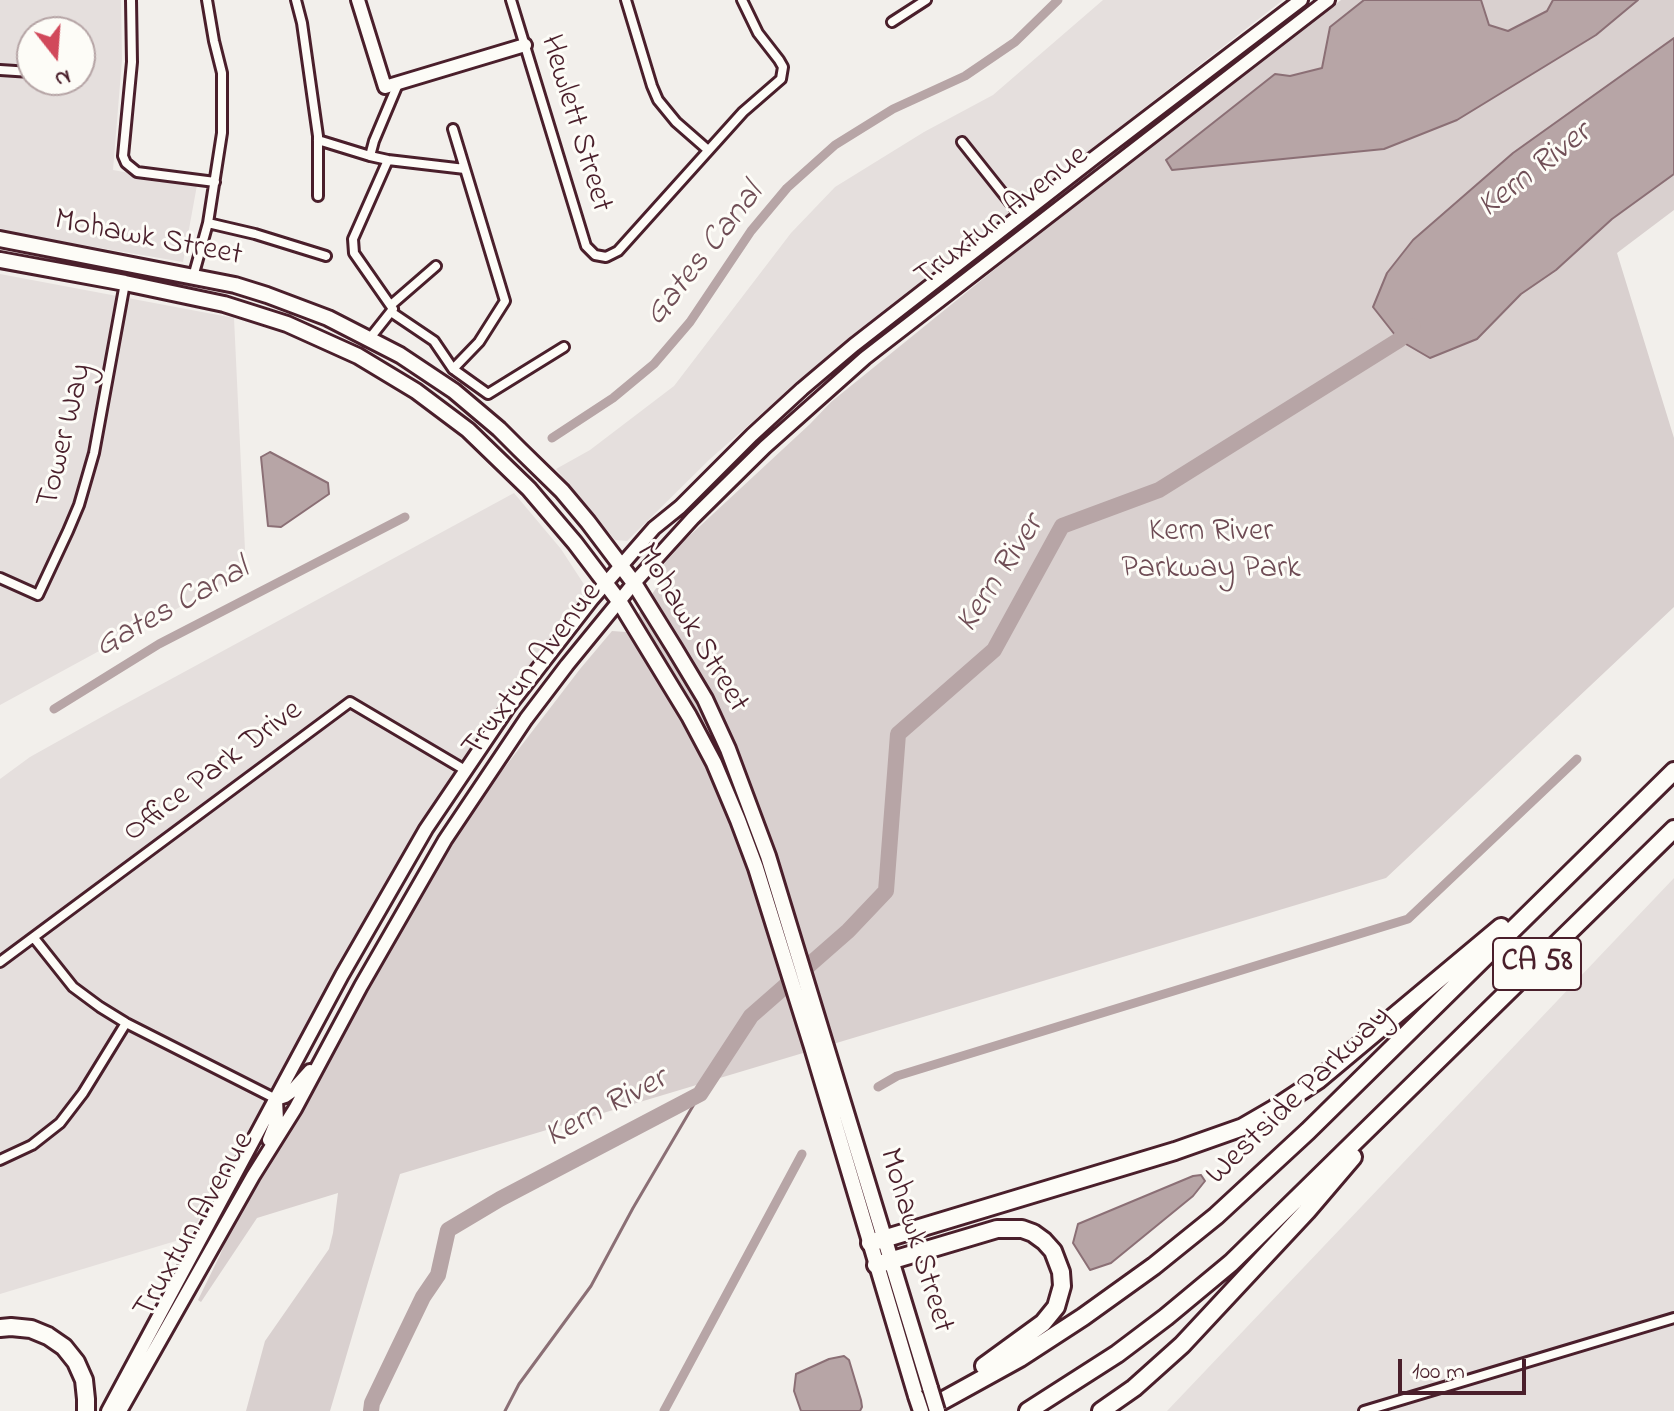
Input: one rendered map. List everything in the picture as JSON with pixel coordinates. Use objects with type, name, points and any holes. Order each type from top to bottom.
[{"type":"highway","name":"Westside Parkway","points":[[920,1403],[1020,1358],[1154,1266],[1216,1216],[1285,1154],[1674,771]]},
{"type":"highway","name":"CA 58","points":[[1400,1099],[1674,829]]},
{"type":"highway","points":[[877,1241],[1175,1151],[1226,1134],[1259,1118],[1330,1070],[1588,855]]},
{"type":"highway","points":[[1042,1411],[1166,1317],[1231,1263],[1400,1099]]},
{"type":"highway","points":[[1101,1411],[1163,1364],[1200,1327],[1329,1185],[1400,1099]]},
{"type":"highway","points":[[883,1263],[991,1230],[1010,1228],[1027,1231],[1044,1241],[1053,1251],[1061,1272],[1061,1293],[1048,1318],[1002,1355],[920,1403]]},
{"type":"highway","points":[[0,1328],[31,1329],[64,1347],[80,1371],[86,1390],[86,1411]]},
{"type":"highway","points":[[1028,1411],[1117,1354]]},
{"type":"main road","points":[[358,0],[385,87],[525,45]]},
{"type":"main road","name":"Truxtun Avenue","points":[[108,1411],[342,975],[426,829],[541,663],[621,565],[654,528],[680,507],[733,453],[802,389],[881,323],[1301,0]]},
{"type":"main road","name":"Truxtun Avenue","points":[[120,1411],[253,1176],[295,1109],[445,840],[526,719],[634,583],[701,510],[804,410],[865,358],[1328,0]]},
{"type":"main road","points":[[997,256],[1019,226],[1020,215]]},
{"type":"main road","name":"Mohawk Street","points":[[0,239],[235,285],[328,318],[370,338],[454,391],[499,429],[562,491],[634,583],[705,699],[728,749],[768,856],[920,1403],[937,1411]]},
{"type":"main road","name":"Mohawk Street","points":[[0,260],[224,304],[317,336],[358,356],[416,391],[494,454],[575,543],[619,601],[683,705],[714,763],[738,820],[818,1042]]},
{"type":"main road","points":[[75,274],[118,271],[128,264]]},
{"type":"main road","points":[[125,283],[131,277],[164,271]]},
{"type":"main road","points":[[317,336],[360,341],[370,338]]},
{"type":"main road","points":[[494,454],[503,451],[511,453],[541,470]]},
{"type":"main road","points":[[253,1176],[277,1120],[276,1099],[292,1091],[323,1055]]},
{"type":"main road","points":[[183,1301],[183,1291],[206,1248],[206,1226]]},
{"type":"street","points":[[131,0],[132,62],[123,156],[126,163],[137,172],[215,182]]},
{"type":"street","points":[[193,277],[208,223],[222,133],[222,73],[207,0]]},
{"type":"street","points":[[296,0],[318,140],[318,196]]},
{"type":"street","name":"Hewlett Street","points":[[511,0],[590,251],[599,257],[618,251],[708,150]]},
{"type":"street","points":[[626,0],[658,100],[676,122],[708,150],[743,112],[781,79],[783,67],[758,33],[742,0]]},
{"type":"street","points":[[892,22],[926,0]]},
{"type":"street","points":[[370,156],[398,83]]},
{"type":"street","points":[[453,129],[505,301],[479,342],[453,369]]},
{"type":"street","points":[[318,140],[388,160],[465,169]]},
{"type":"street","points":[[962,142],[1020,215]]},
{"type":"street","points":[[388,160],[353,239],[354,253],[391,309],[434,341],[453,369],[488,394],[564,347]]},
{"type":"street","points":[[208,223],[326,256]]},
{"type":"street","points":[[370,338],[391,309],[436,266]]},
{"type":"street","name":"Tower Way","points":[[0,578],[38,595],[68,531],[94,453],[125,283]]},
{"type":"street","name":"Office Park Drive","points":[[0,962],[350,702],[465,770]]},
{"type":"street","points":[[34,938],[73,987],[100,1007],[276,1099]]},
{"type":"street","points":[[0,1160],[32,1145],[60,1123],[83,1093],[126,1023]]},
{"type":"street","points":[[1364,1411],[1674,1318]]},
{"type":"shaded area","points":[[0,0],[121,0],[122,60],[113,170],[197,185],[183,262],[0,231]]},
{"type":"shaded area","points":[[1103,0],[1283,0],[846,340],[710,459],[627,541],[615,540],[556,469],[590,450],[674,386],[791,233],[835,187],[924,132],[993,95]]},
{"type":"shaded area","points":[[0,274],[234,318],[246,571],[0,705]]},
{"type":"shaded area","points":[[514,493],[561,549],[587,589],[586,598],[522,678],[426,815],[189,1237],[0,1294],[0,779],[30,757],[114,710]]},
{"type":"shaded area","points":[[1674,878],[1674,1411],[1167,1411]]},
{"type":"green space","name":"Kern River Parkway Park","points":[[1341,0],[1674,0],[1674,210],[1617,253],[1674,438],[1674,607],[1386,878],[400,1174],[330,1411],[246,1411],[265,1341],[329,1249],[338,1193],[257,1218],[201,1302],[198,1300],[233,1223],[453,840],[580,669],[612,631],[626,632],[657,587],[657,572],[686,539],[831,402],[1068,210]]},
{"type":"water","points":[[1364,0],[1481,0],[1489,25],[1508,31],[1547,11],[1553,0],[1638,0],[1596,35],[1457,120],[1384,149],[1172,170],[1166,160],[1275,74],[1290,76],[1322,68],[1330,27]]},
{"type":"water","points":[[1674,38],[1674,174],[1612,219],[1556,270],[1521,294],[1477,339],[1430,358],[1399,340],[1373,307],[1387,273],[1413,240],[1513,153]]},
{"type":"water","points":[[270,452],[328,483],[329,494],[281,527],[268,526],[261,457]]},
{"type":"water","points":[[1201,1175],[1205,1181],[1193,1196],[1111,1263],[1090,1270],[1073,1243],[1078,1224]]},
{"type":"water","points":[[844,1356],[849,1360],[861,1400],[860,1411],[801,1411],[794,1391],[796,1374],[829,1359]]},
{"type":"waterway","name":"Gates Canal","points":[[552,438],[613,398],[654,364],[690,322],[751,231],[787,188],[835,145],[893,109],[965,76],[1015,42],[1058,0]]},
{"type":"waterway","name":"Kern River","points":[[371,1411],[372,1403],[423,1297],[438,1275],[448,1230],[500,1199],[700,1094],[751,1016],[848,931],[886,891],[898,734],[994,650],[1062,526],[1159,490],[1399,340],[1413,326]]},
{"type":"waterway","name":"Gates Canal","points":[[54,709],[159,644],[405,517]]},
{"type":"waterway","points":[[878,1087],[897,1076],[1408,919],[1577,759]]},
{"type":"waterway","points":[[505,1411],[519,1384],[591,1286],[700,1094]]},
{"type":"waterway","points":[[664,1411],[802,1154]]}]
